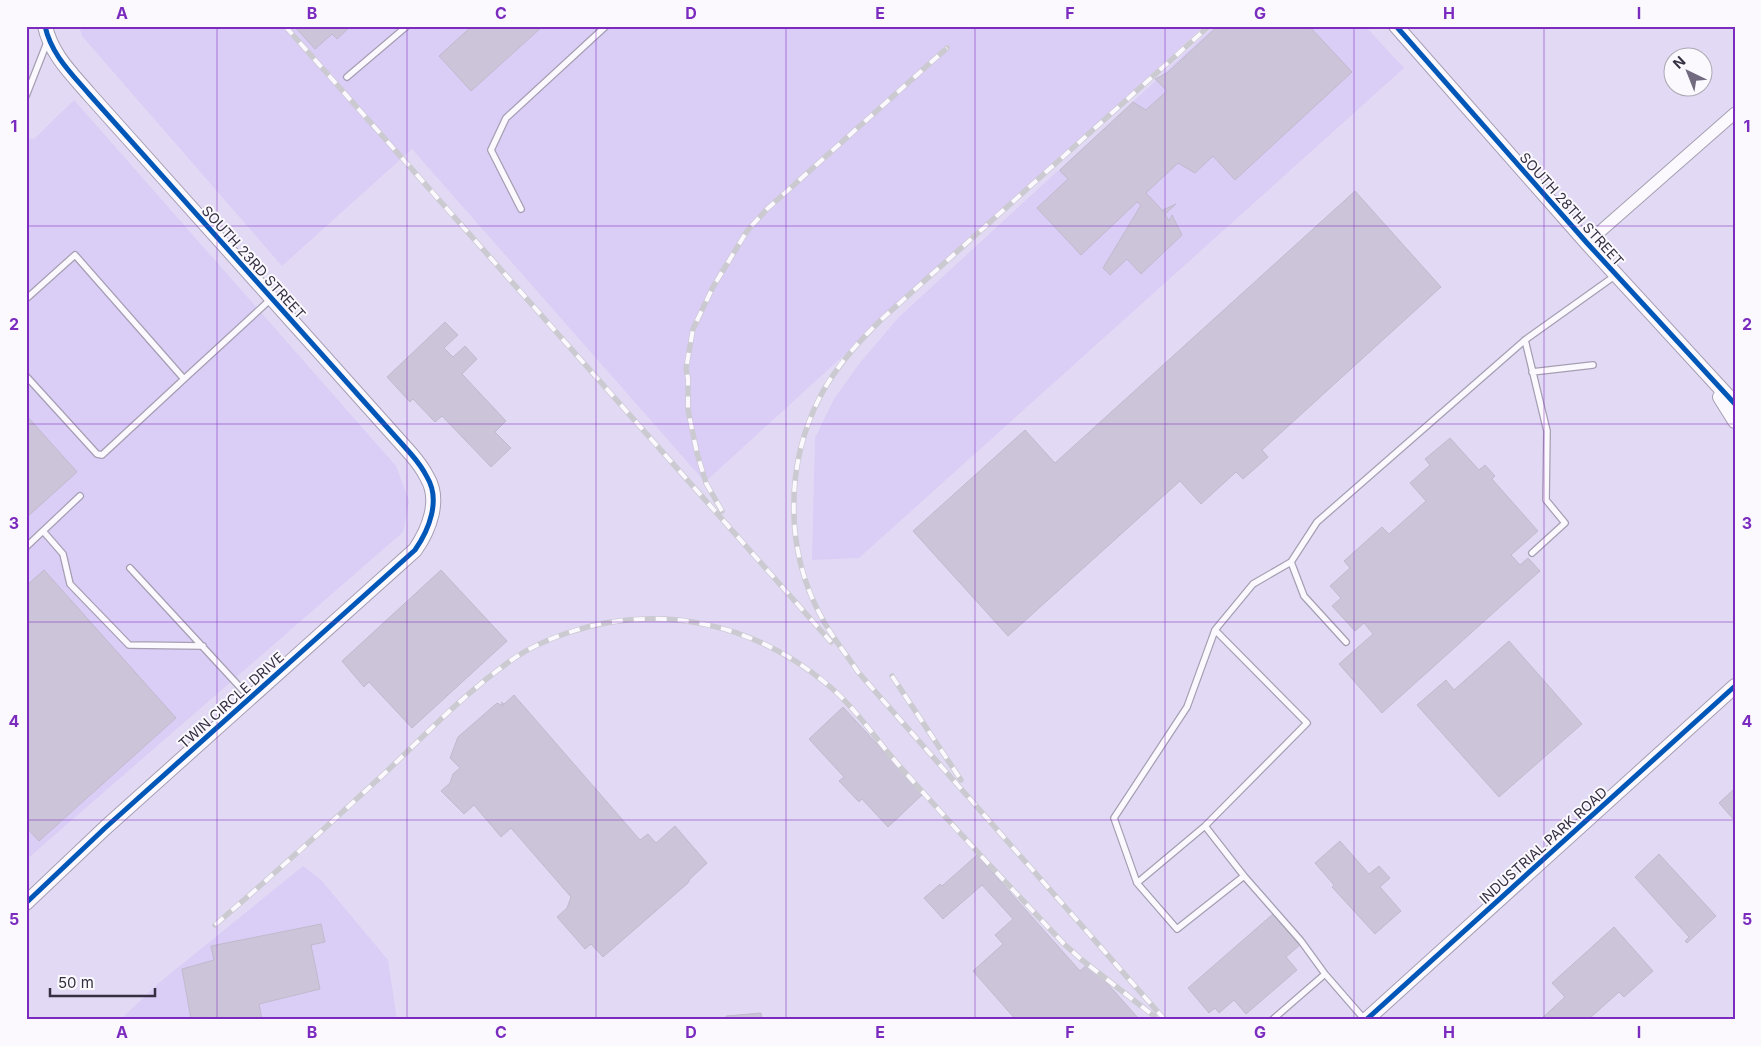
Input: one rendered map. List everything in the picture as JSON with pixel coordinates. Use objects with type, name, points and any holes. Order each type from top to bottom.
[{"type":"street","name":"SOUTH 23RD STREET","points":[[45,26],[48,40],[60,60],[83,87],[411,454],[428,478],[433,503]]},
{"type":"street","name":"SOUTH 28TH STREET","points":[[1396,26],[1587,244],[1735,404]]},
{"type":"street","points":[[1587,244],[1735,113]]},
{"type":"street","points":[[1704,371],[1735,421]]},
{"type":"street","name":"TWIN CIRCLE DRIVE","points":[[26,903],[105,828],[415,550],[425,536],[431,520],[433,503]]},
{"type":"street","name":"INDUSTRIAL PARK ROAD","points":[[1365,1020],[1735,686]]},
{"type":"lane","points":[[347,77],[407,26]]},
{"type":"lane","points":[[521,208],[491,150],[506,118],[606,26]]},
{"type":"lane","points":[[26,96],[48,40]]},
{"type":"lane","points":[[26,299],[74,255],[184,379]]},
{"type":"lane","points":[[1244,876],[1177,929],[1137,882],[1114,818],[1188,707],[1215,630],[1253,584],[1291,562],[1317,522],[1525,340],[1616,275]]},
{"type":"lane","points":[[26,376],[97,454],[102,455],[272,298]]},
{"type":"lane","points":[[1525,340],[1547,431],[1546,500],[1565,523],[1532,553]]},
{"type":"lane","points":[[1532,372],[1592,365]]},
{"type":"lane","points":[[26,547],[80,496]]},
{"type":"lane","points":[[43,531],[64,554],[70,584],[129,645],[203,646]]},
{"type":"lane","points":[[1291,562],[1304,596],[1346,642]]},
{"type":"lane","points":[[130,568],[250,698]]},
{"type":"lane","points":[[1137,882],[1205,826],[1307,723],[1215,630]]},
{"type":"lane","points":[[1205,826],[1244,876],[1301,941],[1325,974],[1365,1020]]},
{"type":"lane","points":[[1272,1020],[1325,974]]},
{"type":"shaded area","points":[[79,26],[1204,26],[705,482],[412,149],[282,266],[82,36]]},
{"type":"shaded area","points":[[1215,26],[1365,26],[1404,68],[859,558],[812,560],[815,438],[834,399],[859,364],[898,318]]},
{"type":"shaded area","points":[[74,100],[396,466],[409,501],[403,532],[26,860],[26,138],[34,139]]},
{"type":"shaded area","points":[[303,866],[322,881],[388,960],[397,1020],[120,1020],[160,982]]},
{"type":"building","points":[[294,26],[351,26],[337,39],[332,34],[315,49]]},
{"type":"building","points":[[472,26],[543,26],[471,91],[439,56]]},
{"type":"building","points":[[1218,26],[1309,26],[1352,72],[1235,180],[1213,156],[1195,173],[1178,163],[1146,193],[1164,212],[1163,210],[1176,204],[1165,214],[1169,221],[1172,215],[1182,235],[1141,274],[1127,259],[1110,275],[1103,268],[1141,205],[1137,202],[1081,255],[1037,208],[1068,179],[1060,171],[1061,169],[1133,102],[1146,110],[1167,91],[1155,79],[1167,73]]},
{"type":"building","points":[[1355,191],[1441,287],[1262,450],[1268,457],[1243,479],[1236,472],[1201,504],[1180,481],[1008,636],[913,531],[1025,430],[1055,463]]},
{"type":"building","points":[[445,322],[458,335],[444,348],[453,357],[465,346],[477,359],[462,374],[506,421],[495,432],[511,448],[491,467],[442,416],[435,422],[413,399],[410,402],[387,377]]},
{"type":"building","points":[[26,415],[77,472],[26,518]]},
{"type":"building","points":[[1450,438],[1479,470],[1485,465],[1495,476],[1492,479],[1538,531],[1511,555],[1520,565],[1528,558],[1540,571],[1382,713],[1339,664],[1373,634],[1364,623],[1355,631],[1332,606],[1341,598],[1330,586],[1350,568],[1344,561],[1382,527],[1389,534],[1426,501],[1410,483],[1430,465],[1425,459]]},
{"type":"building","points":[[44,570],[176,718],[39,841],[26,827],[26,586]]},
{"type":"building","points":[[441,570],[507,641],[412,728],[369,682],[364,687],[342,661]]},
{"type":"building","points":[[1509,641],[1582,724],[1499,797],[1417,705],[1446,680],[1454,690]]},
{"type":"building","points":[[514,695],[640,840],[648,834],[656,843],[675,826],[707,863],[688,883],[603,957],[591,944],[585,949],[557,917],[567,908],[571,897],[511,828],[501,837],[474,805],[464,814],[441,791],[450,783],[453,774],[460,768],[450,758],[458,737],[497,703],[504,706],[501,702],[504,704]]},
{"type":"building","points":[[843,707],[923,794],[888,827],[862,799],[859,802],[839,781],[844,777],[809,739]]},
{"type":"building","points":[[1735,788],[1735,821],[1719,803]]},
{"type":"building","points":[[1340,841],[1369,874],[1379,866],[1390,878],[1380,887],[1401,911],[1375,934],[1332,887],[1334,885],[1315,863]]},
{"type":"building","points":[[1659,854],[1716,916],[1687,943],[1685,941],[1689,937],[1635,877]]},
{"type":"building","points":[[977,855],[1080,971],[1089,963],[1140,1020],[1016,1020],[973,971],[1003,944],[995,935],[1013,919],[982,885],[943,919],[924,898],[940,884],[942,886]]},
{"type":"building","points":[[1273,914],[1300,945],[1286,957],[1297,970],[1246,1014],[1234,1000],[1219,1013],[1215,1008],[1209,1013],[1188,988]]},
{"type":"building","points":[[321,924],[325,942],[311,945],[320,989],[259,1004],[262,1020],[205,1020],[204,1017],[191,1019],[182,969],[214,960],[211,946]]},
{"type":"building","points":[[1614,927],[1653,971],[1624,997],[1619,992],[1590,1018],[1591,1020],[1540,1020],[1565,997],[1552,983]]},
{"type":"building","points":[[761,1013],[762,1020],[727,1020],[726,1016]]},
{"type":"railway","points":[[285,26],[831,642]]},
{"type":"railway","points":[[1165,1020],[858,672],[835,639],[822,618],[810,592],[801,564],[795,535],[795,478],[809,421],[821,395],[834,374],[865,336],[1209,26]]},
{"type":"railway","points":[[722,511],[706,483],[697,453],[688,410],[688,378],[686,369],[693,329],[713,287],[747,231],[767,209],[947,48]]},
{"type":"railway","points":[[215,925],[344,811],[463,699],[513,659],[553,638],[602,624],[636,619],[670,619],[704,624],[737,633],[769,646],[799,664],[828,685],[849,705],[894,760],[943,815],[1064,944],[1154,1016]]},
{"type":"railway","points":[[892,676],[961,780]]},
{"type":"cycle path","points":[[26,903],[105,828],[415,550],[429,524],[433,505],[431,486],[424,471],[413,457],[62,63],[52,45],[45,26]]},
{"type":"cycle path","points":[[1396,26],[1587,243],[1735,404]]},
{"type":"cycle path","points":[[1366,1020],[1735,686]]}]
